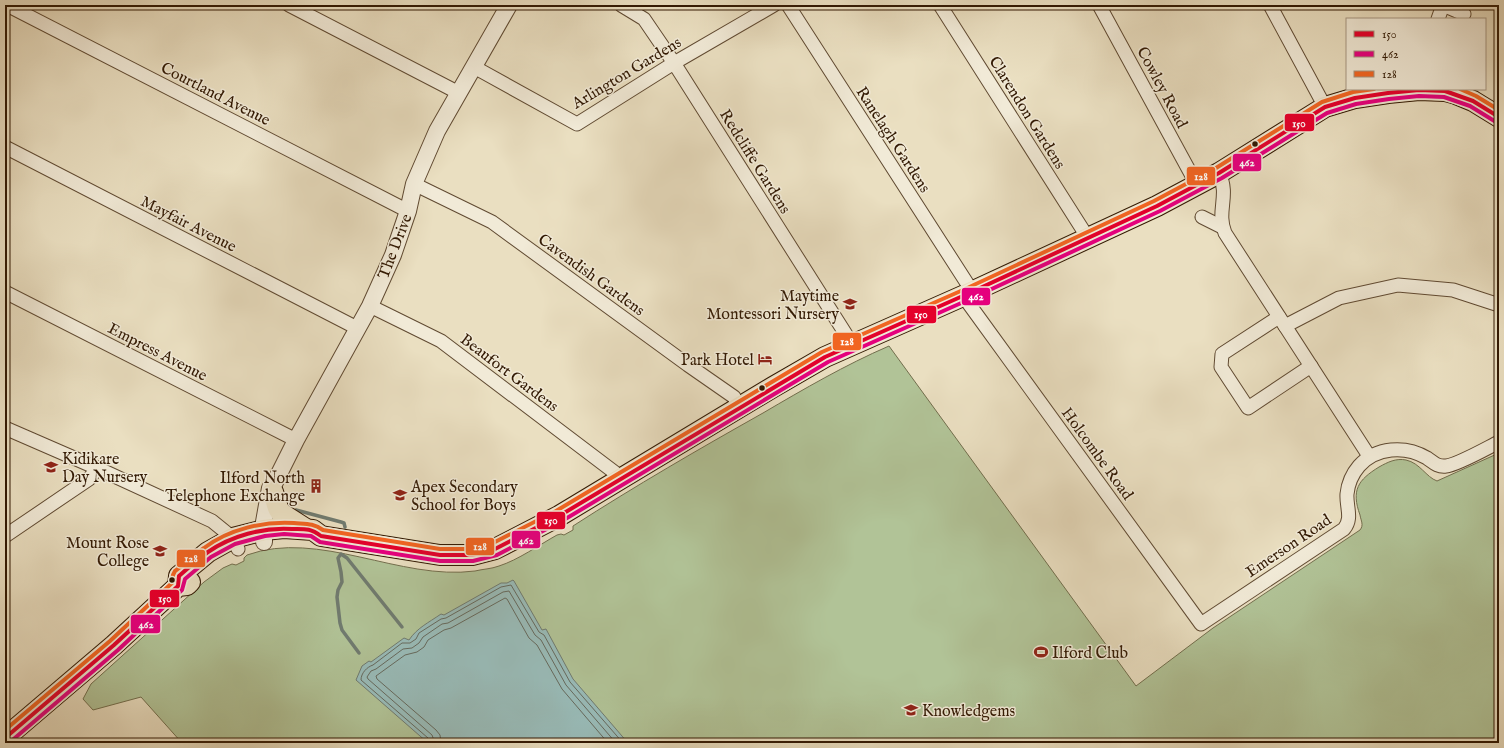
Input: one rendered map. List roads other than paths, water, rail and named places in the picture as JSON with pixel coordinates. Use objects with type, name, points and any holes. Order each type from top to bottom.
[{"type":"main road","points":[[5,738],[114,645],[178,586],[187,585],[236,544],[270,535],[314,533],[440,555],[472,555],[495,549],[559,516],[789,377],[852,344],[969,293],[1088,238],[1197,185],[1219,173],[1325,107],[1356,98],[1388,93],[1419,90],[1445,90],[1472,101],[1499,117]]},
{"type":"main road","points":[[273,489],[278,508],[281,512],[314,533]]},
{"type":"street","name":"Courtland Avenue","points":[[7,5],[408,210]]},
{"type":"street","points":[[289,5],[459,93]]},
{"type":"street","name":"The Drive","points":[[270,535],[273,489],[296,440],[370,306],[392,255],[408,210],[414,184],[437,131],[509,5]]},
{"type":"street","name":"Redcliffe Gardens","points":[[622,5],[644,19],[674,63],[852,344]]},
{"type":"street","name":"Arlington Gardens","points":[[474,67],[577,124],[674,63],[774,5]]},
{"type":"street","name":"Ranelagh Gardens","points":[[788,5],[969,293]]},
{"type":"street","name":"Clarendon Gardens","points":[[940,5],[1088,238]]},
{"type":"street","name":"Cowley Road","points":[[1099,5],[1197,185]]},
{"type":"street","points":[[1270,5],[1325,107]]},
{"type":"street","points":[[1438,18],[1443,5],[1465,13]]},
{"type":"street","name":"Mayfair Avenue","points":[[5,147],[357,328]]},
{"type":"street","points":[[1219,173],[1224,194],[1221,213],[1222,227],[1369,456],[1388,450],[1401,449],[1414,452],[1427,458],[1434,464],[1447,466],[1499,442]]},
{"type":"street","name":"Cavendish Gardens","points":[[414,184],[492,222],[734,397],[739,407]]},
{"type":"street","points":[[1202,217],[1222,227]]},
{"type":"street","points":[[1311,366],[1248,408],[1220,367],[1222,354],[1282,322],[1339,298],[1398,285],[1453,290],[1499,304]]},
{"type":"street","name":"Empress Avenue","points":[[5,292],[296,440]]},
{"type":"street","name":"Holcombe Road","points":[[969,293],[969,304],[1201,624],[1208,620]]},
{"type":"street","name":"Beaufort Gardens","points":[[370,306],[440,341],[622,478]]},
{"type":"street","points":[[5,428],[97,468],[212,521],[236,544]]},
{"type":"street","name":"Emerson Road","points":[[1208,620],[1344,529],[1348,524],[1349,516],[1347,493],[1351,480],[1358,467],[1369,456]]},
{"type":"street","points":[[5,536],[89,479],[97,468]]},
{"type":"street","points":[[5,738],[8,743]]},
{"type":"water","points":[[513,580],[542,630],[546,629],[573,679],[628,743],[428,743],[356,680],[362,666],[369,661],[371,662],[404,638],[409,640],[419,629],[441,614],[444,615],[501,583],[507,583]]},
{"type":"waterway","points":[[296,510],[344,523],[345,527]]},
{"type":"waterway","points":[[359,653],[342,630],[340,623],[337,597],[338,590],[342,582],[338,558],[341,554],[347,558],[402,627]]},
{"type":"place","name":"Maytime Montessori Nursery","points":[[850,304]]},
{"type":"place","name":"Park Hotel","points":[[765,359]]},
{"type":"place","name":"Kidikare Day Nursery","points":[[51,467]]},
{"type":"place","name":"Ilford North Telephone Exchange","points":[[316,486]]},
{"type":"place","name":"Apex Secondary School for Boys","points":[[400,495]]},
{"type":"place","name":"Mount Rose College","points":[[160,551]]},
{"type":"place","name":"Ilford Club","points":[[1041,652]]},
{"type":"place","name":"Knowledgems","points":[[911,710]]}]
